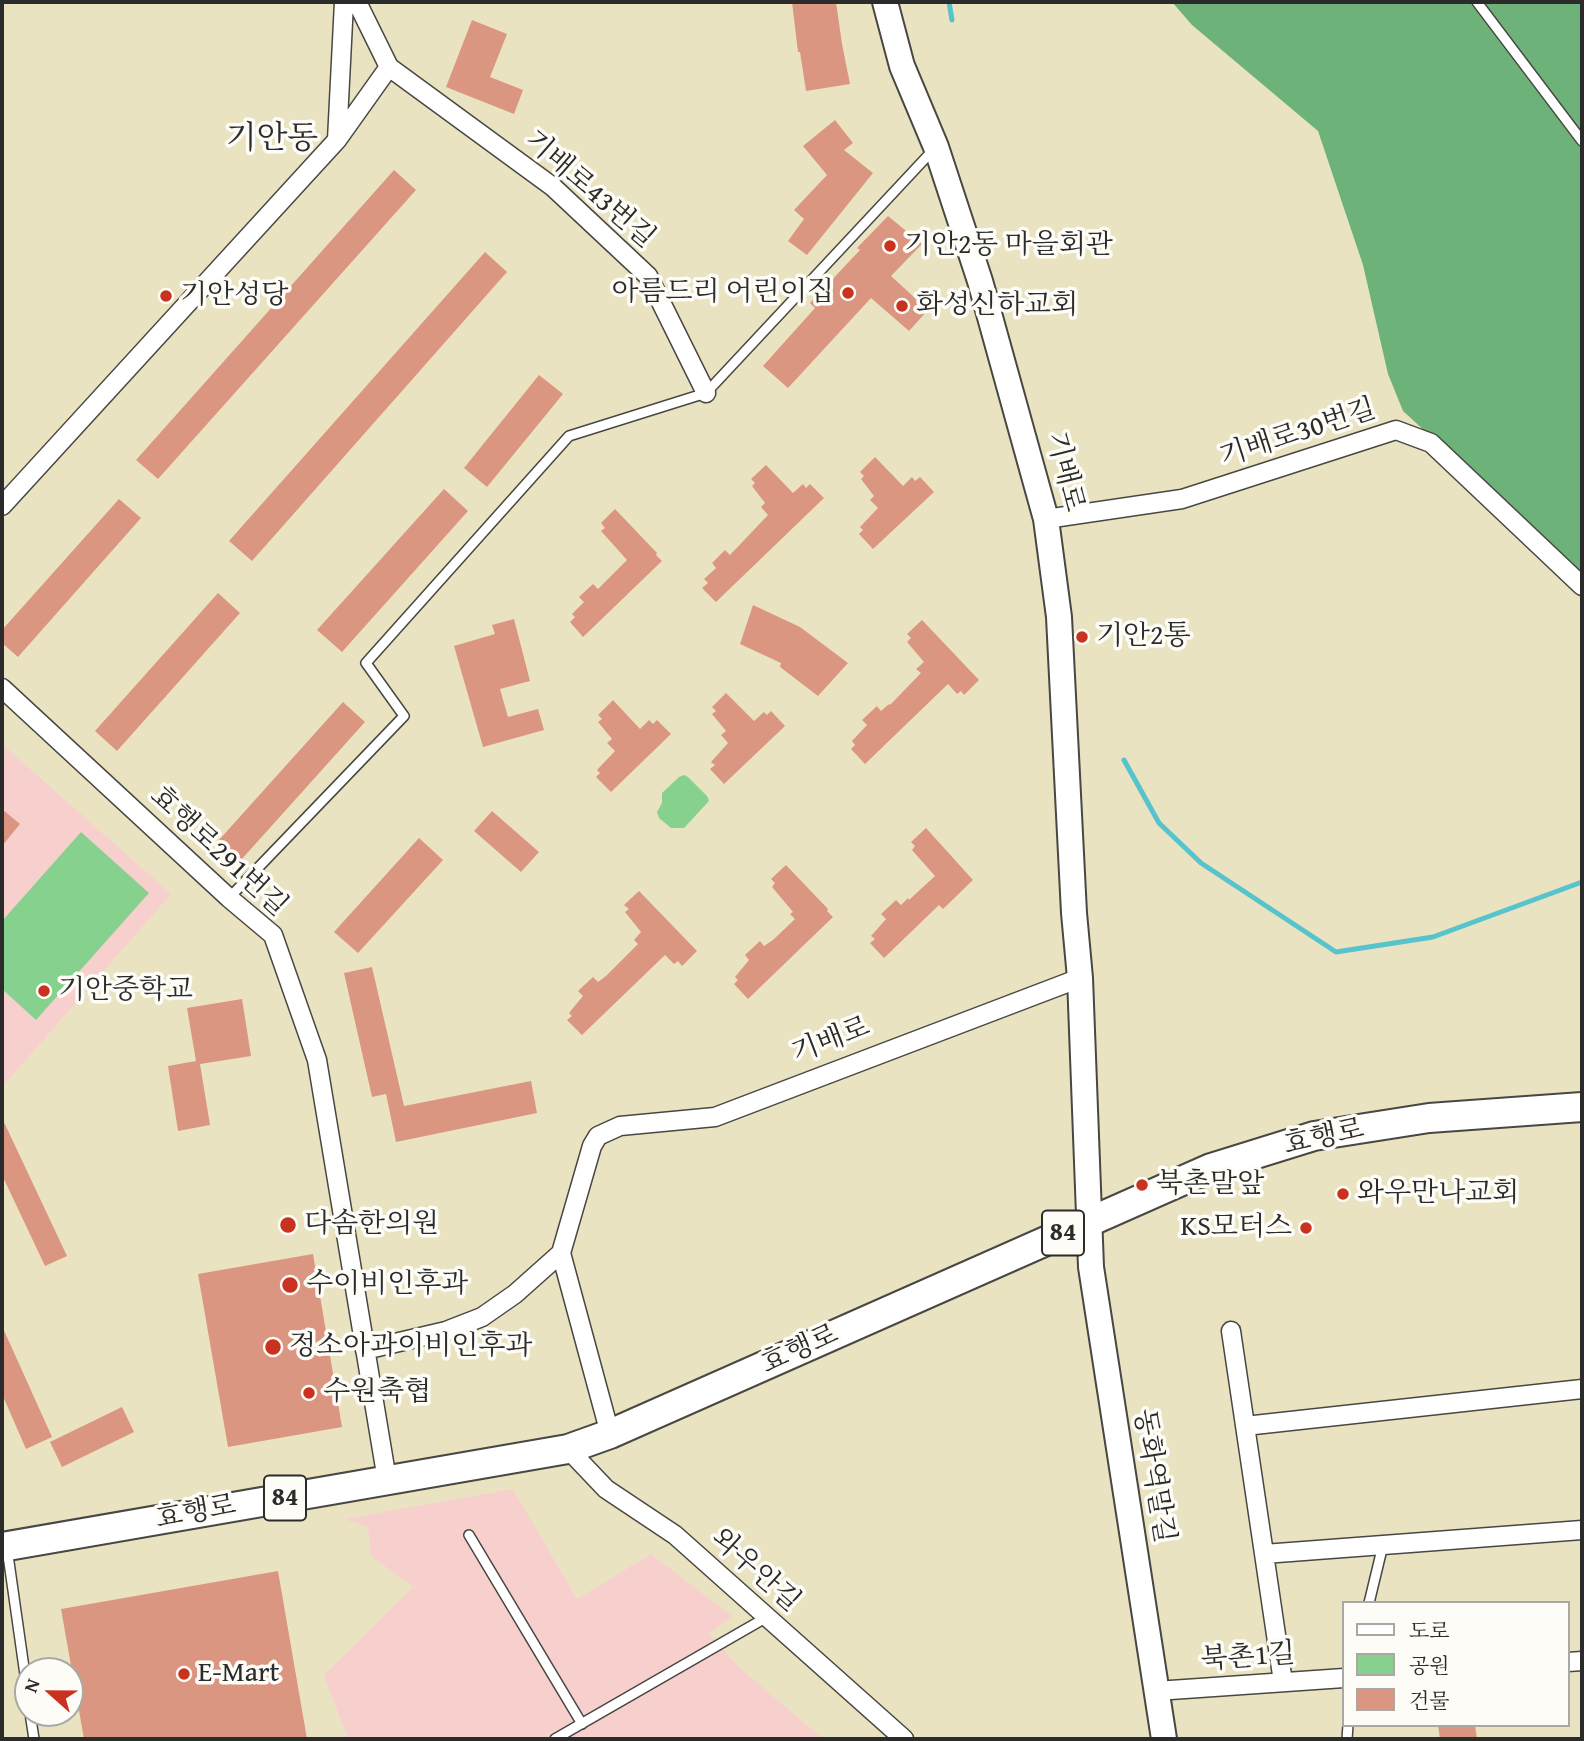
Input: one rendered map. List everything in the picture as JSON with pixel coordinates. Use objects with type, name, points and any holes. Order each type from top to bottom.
[{"type":"main road","name":"효행로","points":[[4,1547],[568,1449],[610,1434],[1211,1168],[1314,1136],[1429,1118],[1582,1107]]},
{"type":"street","points":[[337,140],[344,2]]},
{"type":"street","points":[[2,506],[337,140],[389,67],[356,2]]},
{"type":"street","name":"기배로","points":[[885,2],[902,66],[936,147],[984,294],[1046,519],[1059,617],[1074,913],[1080,978],[1088,1222]]},
{"type":"street","name":"기배로43번길","points":[[389,67],[553,187],[648,276],[706,393]]},
{"type":"street","name":"기배로30번길","points":[[1046,519],[1182,499],[1396,430],[1430,443],[1582,586]]},
{"type":"street","name":"효행로291번길","points":[[2,688],[229,898],[274,935],[317,1060],[387,1480]]},
{"type":"street","name":"기배로","points":[[561,1253],[592,1146],[598,1136],[620,1126],[715,1116],[1080,978]]},
{"type":"street","name":"동화역말길","points":[[1088,1222],[1091,1268],[1164,1739]]},
{"type":"street","points":[[365,1350],[446,1331],[482,1317],[515,1294],[561,1253],[610,1434]]},
{"type":"street","points":[[1231,1331],[1283,1682]]},
{"type":"street","points":[[1245,1426],[1582,1389]]},
{"type":"street","name":"와우안길","points":[[568,1449],[606,1489],[675,1535],[904,1739]]},
{"type":"street","points":[[1264,1554],[1582,1530]]},
{"type":"street","name":"북촌1길","points":[[1156,1691],[1342,1678]]},
{"type":"lane","points":[[1477,2],[1582,141]]},
{"type":"lane","points":[[229,898],[404,716],[366,663],[569,436],[706,393],[936,147]]},
{"type":"lane","points":[[469,1535],[582,1724]]},
{"type":"lane","points":[[1370,1601],[1383,1545]]},
{"type":"lane","points":[[4,1547],[22,1657]]},
{"type":"lane","points":[[555,1739],[767,1618]]},
{"type":"shaded area","name":"기안중학교","points":[[2,744],[171,894],[2,1087]]},
{"type":"shaded area","points":[[513,1489],[577,1599],[651,1554],[732,1616],[709,1634],[739,1667],[823,1739],[348,1739],[324,1675],[413,1587],[371,1556],[368,1527],[344,1519]]},
{"type":"green space","points":[[1172,2],[1582,2],[1582,575],[1403,411],[1388,374],[1363,265],[1318,131],[1192,25]]},
{"type":"green space","points":[[684,775],[709,801],[684,828],[671,828],[659,818],[657,812],[662,803],[662,793]]},
{"type":"green space","points":[[81,832],[149,893],[36,1020],[2,989],[2,921]]},
{"type":"building","points":[[792,2],[836,2],[850,84],[806,91]]},
{"type":"building","points":[[472,20],[507,34],[490,77],[523,90],[514,114],[446,87]]},
{"type":"building","points":[[835,120],[853,143],[844,150],[873,173],[807,255],[788,241],[804,219],[794,210],[827,175],[803,146]]},
{"type":"building","points":[[394,170],[416,190],[158,479],[136,460]]},
{"type":"building","points":[[888,216],[922,244],[891,276],[928,310],[909,331],[871,298],[788,388],[763,366],[815,308],[810,303]]},
{"type":"building","points":[[485,252],[507,272],[252,561],[229,541]]},
{"type":"building","points":[[539,375],[563,394],[487,487],[464,468]]},
{"type":"building","points":[[875,457],[903,486],[912,477],[915,481],[920,477],[934,492],[873,549],[859,534],[863,530],[860,527],[878,508],[870,500],[874,496],[861,479],[864,476],[860,472]]},
{"type":"building","points":[[766,465],[793,493],[803,484],[806,488],[810,484],[824,498],[716,602],[702,588],[708,583],[704,579],[716,568],[712,563],[725,550],[730,555],[768,515],[761,507],[765,503],[752,486],[755,483],[751,479]]},
{"type":"building","points":[[444,489],[468,511],[342,652],[317,630]]},
{"type":"building","points":[[119,499],[141,518],[18,657],[2,643],[2,630]]},
{"type":"building","points":[[615,509],[662,561],[583,637],[570,622],[575,617],[572,614],[584,602],[579,597],[593,584],[598,589],[627,560],[601,531],[605,528],[601,523]]},
{"type":"building","points":[[218,593],[240,613],[117,751],[95,731]]},
{"type":"building","points":[[753,605],[800,627],[848,663],[818,696],[780,667],[781,663],[740,644]]},
{"type":"building","points":[[514,619],[530,681],[500,689],[508,717],[538,709],[544,730],[483,747],[454,646],[495,634],[492,625]]},
{"type":"building","points":[[922,620],[979,680],[964,695],[961,691],[957,694],[948,684],[865,764],[851,749],[855,745],[852,741],[867,725],[862,720],[877,706],[881,711],[890,705],[921,673],[916,669],[924,662],[907,642],[911,638],[907,634]]},
{"type":"building","points":[[726,693],[754,721],[764,712],[767,715],[771,711],[785,726],[724,784],[710,769],[715,765],[711,762],[728,743],[721,735],[726,731],[712,714],[716,711],[712,707]]},
{"type":"building","points":[[613,700],[640,729],[649,720],[653,724],[657,720],[671,734],[611,792],[596,777],[600,773],[597,770],[615,751],[607,743],[612,739],[598,722],[602,719],[598,715]]},
{"type":"building","points":[[343,702],[365,722],[241,860],[219,840]]},
{"type":"building","points":[[2,809],[20,824],[2,846]]},
{"type":"building","points":[[492,811],[539,852],[521,872],[474,831]]},
{"type":"building","points":[[926,828],[973,880],[943,909],[939,905],[884,958],[870,943],[875,939],[871,936],[886,919],[881,914],[896,900],[901,905],[908,898],[909,900],[935,876],[912,850],[915,846],[911,842]]},
{"type":"building","points":[[419,838],[443,860],[358,953],[334,932]]},
{"type":"building","points":[[786,865],[833,917],[748,999],[734,984],[738,980],[735,977],[749,960],[745,955],[760,941],[764,946],[773,940],[795,919],[790,914],[793,912],[772,887],[775,883],[771,879]]},
{"type":"building","points":[[639,891],[697,951],[682,966],[678,961],[674,964],[665,955],[582,1035],[567,1020],[572,1016],[569,1013],[583,996],[578,991],[593,977],[598,982],[606,976],[638,944],[634,940],[641,932],[625,912],[629,909],[624,905]]},
{"type":"building","points":[[372,967],[404,1106],[531,1081],[537,1113],[396,1142],[386,1094],[372,1097],[344,973]]},
{"type":"building","points":[[242,999],[251,1056],[200,1064],[210,1125],[178,1131],[168,1066],[196,1061],[187,1008]]},
{"type":"building","points":[[2,1118],[67,1256],[45,1266],[2,1175]]},
{"type":"building","points":[[313,1254],[342,1427],[228,1447],[198,1274]]},
{"type":"building","points":[[2,1326],[52,1437],[26,1449],[2,1394]]},
{"type":"building","points":[[122,1407],[134,1432],[62,1467],[50,1442]]},
{"type":"building","name":"E-Mart","points":[[278,1571],[307,1739],[84,1739],[82,1727],[84,1727],[84,1657],[69,1657],[61,1609]]},
{"type":"building","points":[[1438,1727],[1475,1727],[1477,1739],[1440,1739]]},
{"type":"waterway","points":[[949,2],[952,20]]},
{"type":"waterway","points":[[1124,760],[1159,823],[1201,863],[1336,952],[1433,937],[1582,882]]},
{"type":"place","name":"기안2동 마을회관","points":[[890,246]]},
{"type":"place","name":"아름드리 어린이집","points":[[848,293]]},
{"type":"place","name":"기안성당","points":[[166,296]]},
{"type":"place","name":"화성신하교회","points":[[902,306]]},
{"type":"place","name":"기안2통","points":[[1082,637]]},
{"type":"place","name":"기안중학교","points":[[44,991]]},
{"type":"place","name":"북촌말앞","points":[[1142,1185]]},
{"type":"place","name":"와우만나교회","points":[[1343,1194]]},
{"type":"place","name":"다솜한의원","points":[[288,1225]]},
{"type":"place","name":"KS모터스","points":[[1306,1228]]},
{"type":"place","name":"수이비인후과","points":[[290,1285]]},
{"type":"place","name":"정소아과이비인후과","points":[[273,1347]]},
{"type":"place","name":"수원축협","points":[[309,1393]]},
{"type":"place","name":"E-Mart","points":[[184,1674]]},
{"type":"district","name":"기안동","points":[[272,140]]}]
